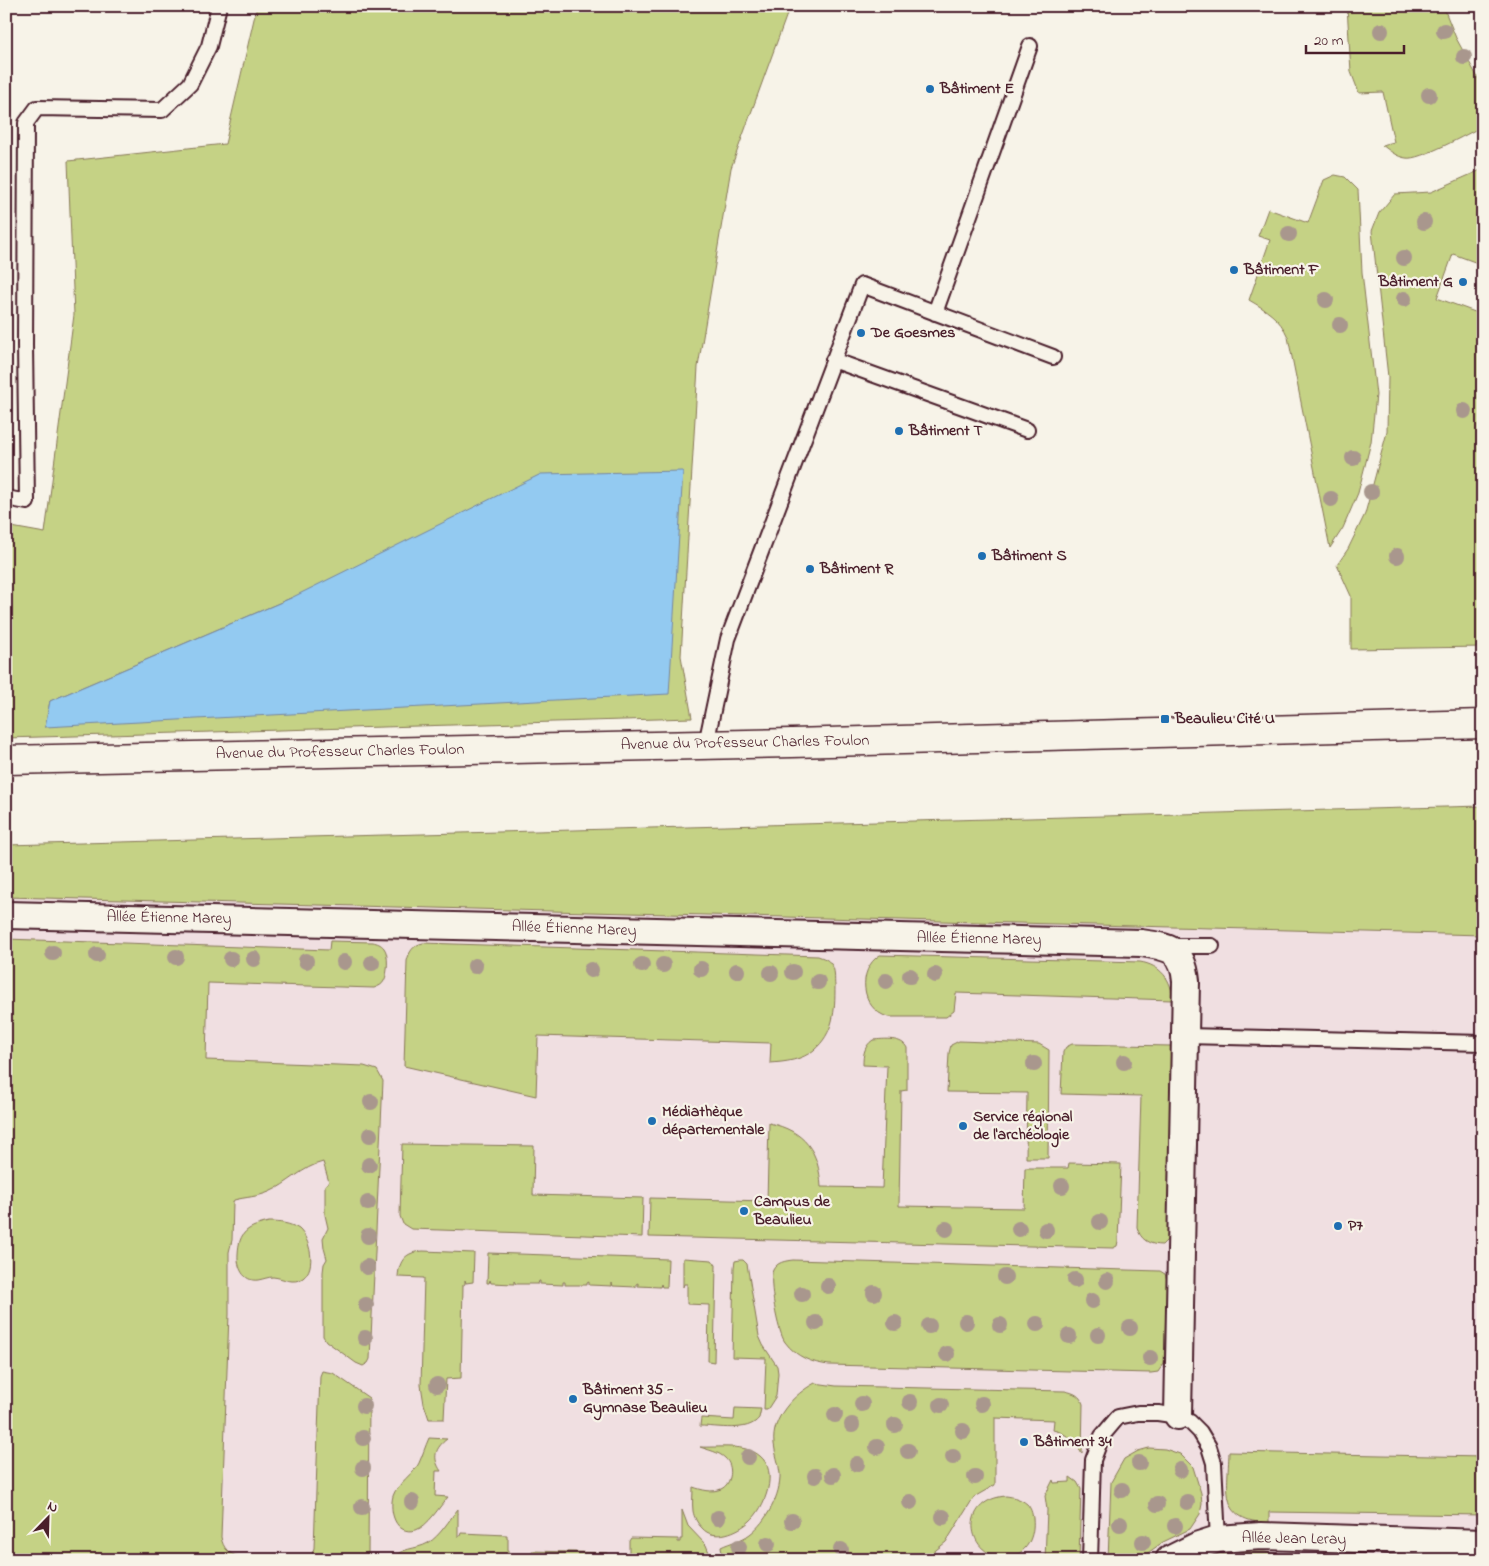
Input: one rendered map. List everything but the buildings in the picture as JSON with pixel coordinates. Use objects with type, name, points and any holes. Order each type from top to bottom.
[{"type":"main road","name":"Avenue du Professeur Charles Foulon","points":[[6,760],[1483,724]]},
{"type":"street","name":"Allée Étienne Marey","points":[[6,915],[1152,944]]},
{"type":"street","points":[[1152,944],[1174,951],[1180,957],[1184,964],[1186,981],[1178,1416]]},
{"type":"street","name":"Allée Jean Leray","points":[[1169,1560],[1192,1548],[1218,1539],[1261,1536],[1483,1544]]},
{"type":"lane","points":[[6,498],[27,502],[25,345],[26,123],[37,108],[162,110],[190,84],[209,46],[219,6]]},
{"type":"lane","points":[[935,313],[1030,46]]},
{"type":"lane","points":[[706,744],[728,639],[862,285],[1053,357]]},
{"type":"lane","points":[[833,360],[1027,430]]},
{"type":"lane","points":[[1152,944],[1212,946]]},
{"type":"lane","points":[[1186,1036],[1483,1043]]},
{"type":"lane","points":[[1090,1560],[1093,1460],[1102,1436],[1118,1417],[1138,1413],[1178,1416],[1190,1422],[1200,1432],[1209,1447],[1214,1463],[1218,1539]]},
{"type":"shaded area","name":"Campus de Beaulieu","points":[[1483,823],[1483,1560],[6,1560],[6,861]]},
{"type":"green space","points":[[257,6],[790,6],[731,168],[698,367],[681,656],[692,718],[6,738],[6,526],[45,533],[74,315],[68,161],[225,144]],"holes":[[[291,598],[45,727],[50,701]]]},
{"type":"green space","points":[[1347,6],[1443,6],[1456,38],[1483,85],[1483,126],[1432,151],[1412,158],[1400,156],[1382,145],[1394,142],[1383,92],[1359,93],[1351,72]]},
{"type":"green space","points":[[1483,169],[1483,265],[1453,254],[1437,298],[1483,315],[1483,647],[1351,649],[1351,596],[1337,565],[1348,549],[1365,514],[1387,432],[1388,377],[1372,231],[1379,213],[1395,194],[1431,192]]},
{"type":"green space","points":[[1335,175],[1345,177],[1358,190],[1362,272],[1376,395],[1371,442],[1358,493],[1343,528],[1330,548],[1288,337],[1277,320],[1267,311],[1249,300],[1270,240],[1258,236],[1268,209],[1308,223],[1324,180]]},
{"type":"green space","points":[[1483,806],[1483,935],[6,897],[6,845]]},
{"type":"green space","points":[[6,939],[329,950],[330,941],[373,942],[382,946],[386,951],[385,978],[381,984],[374,988],[208,983],[206,1060],[364,1066],[377,1070],[383,1081],[370,1359],[368,1363],[363,1366],[356,1363],[326,1341],[323,1336],[323,1272],[327,1259],[323,1238],[328,1228],[325,1215],[325,1185],[329,1182],[323,1162],[315,1164],[269,1192],[234,1200],[233,1202],[232,1240],[229,1252],[229,1314],[221,1537],[223,1545],[232,1554],[264,1558],[264,1560],[6,1560]]},
{"type":"green space","points":[[423,943],[818,956],[828,961],[834,969],[834,1013],[826,1036],[814,1050],[799,1058],[776,1063],[770,1063],[771,1043],[538,1036],[536,1096],[404,1066],[407,961],[412,949]]},
{"type":"green space","points":[[880,955],[1140,962],[1154,966],[1164,975],[1170,986],[1172,1000],[956,993],[954,1011],[946,1017],[888,1017],[879,1013],[872,1006],[867,998],[865,988],[868,969]]},
{"type":"green space","points":[[873,1040],[897,1040],[905,1044],[907,1048],[907,1090],[901,1091],[899,1206],[1024,1208],[1025,1168],[1068,1168],[1069,1163],[1121,1164],[1117,1246],[1113,1248],[649,1237],[650,1198],[767,1201],[769,1123],[792,1131],[808,1144],[817,1163],[821,1187],[882,1188],[887,1066],[863,1065],[865,1051]]},
{"type":"green space","points":[[959,1041],[1039,1044],[1049,1050],[1048,1158],[1026,1158],[1027,1093],[947,1092],[949,1053],[951,1045]]},
{"type":"green space","points":[[1072,1044],[1171,1046],[1169,1238],[1162,1245],[1146,1241],[1138,1232],[1137,1227],[1141,1096],[1061,1094],[1063,1052],[1066,1047]]},
{"type":"green space","points":[[402,1144],[534,1146],[533,1195],[643,1198],[642,1237],[411,1229],[403,1224],[400,1216]]},
{"type":"green space","points":[[269,1222],[292,1225],[303,1234],[309,1246],[311,1260],[310,1267],[303,1278],[296,1281],[273,1277],[253,1280],[248,1279],[242,1273],[238,1254],[240,1240],[250,1228]]},
{"type":"green space","points":[[423,1251],[474,1253],[473,1282],[466,1283],[465,1280],[463,1285],[461,1378],[446,1379],[444,1419],[429,1419],[421,1385],[424,1278],[398,1277],[404,1258],[412,1253]]},
{"type":"green space","points":[[488,1253],[668,1259],[667,1287],[662,1287],[661,1284],[660,1287],[638,1286],[638,1283],[636,1287],[613,1286],[612,1283],[612,1286],[589,1285],[589,1282],[587,1285],[565,1285],[565,1282],[563,1282],[563,1285],[540,1284],[540,1281],[538,1284],[516,1284],[514,1281],[514,1284],[491,1283],[490,1280],[487,1283]]},
{"type":"green space","points":[[683,1258],[712,1260],[716,1265],[714,1362],[708,1361],[709,1305],[687,1304],[687,1284],[684,1284],[683,1287]]},
{"type":"green space","points":[[743,1260],[747,1264],[759,1336],[777,1366],[776,1396],[767,1410],[764,1410],[766,1358],[732,1357],[734,1267],[735,1261]]},
{"type":"green space","points":[[784,1261],[1160,1271],[1165,1274],[1167,1280],[1164,1363],[1158,1372],[1151,1373],[829,1365],[816,1363],[799,1355],[789,1347],[782,1337],[777,1318],[772,1284],[773,1270]]},
{"type":"green space","points":[[322,1371],[333,1373],[369,1398],[368,1560],[305,1560],[311,1557],[314,1548],[320,1376]]},
{"type":"green space","points":[[815,1383],[836,1386],[1065,1391],[1078,1396],[1083,1404],[1082,1453],[1070,1438],[1053,1430],[1054,1420],[995,1418],[995,1485],[974,1497],[946,1542],[931,1554],[918,1560],[831,1560],[726,1556],[722,1554],[721,1547],[750,1534],[762,1523],[767,1515],[775,1499],[780,1482],[774,1444],[776,1425],[792,1400]]},
{"type":"green space","points":[[735,1408],[761,1409],[759,1418],[748,1426],[732,1428],[700,1426],[701,1418],[734,1420]]},
{"type":"green space","points":[[429,1438],[447,1439],[437,1450],[436,1454],[436,1462],[441,1471],[436,1471],[435,1496],[448,1497],[425,1525],[416,1530],[409,1531],[398,1526],[395,1521],[392,1508],[393,1496],[398,1487],[417,1466]]},
{"type":"green space","points":[[700,1447],[747,1449],[760,1456],[766,1463],[769,1471],[769,1480],[765,1499],[756,1515],[745,1525],[733,1532],[719,1535],[707,1532],[699,1524],[693,1513],[693,1487],[707,1491],[718,1490],[725,1487],[731,1475],[728,1461],[723,1456]]},
{"type":"green space","points":[[1149,1448],[1165,1449],[1180,1454],[1193,1467],[1201,1493],[1202,1504],[1200,1514],[1190,1529],[1163,1542],[1138,1560],[1108,1560],[1111,1482],[1124,1459],[1138,1451]]},
{"type":"green space","points":[[1229,1452],[1483,1457],[1483,1515],[1269,1512],[1269,1523],[1253,1521],[1241,1517],[1234,1510],[1230,1501],[1228,1491]]},
{"type":"green space","points":[[1070,1477],[1077,1482],[1081,1489],[1079,1560],[1045,1560],[1047,1510],[1045,1496],[1053,1480],[1054,1483],[1070,1482]]},
{"type":"green space","points":[[1006,1496],[1027,1504],[1032,1512],[1033,1532],[1024,1549],[1013,1556],[1006,1557],[993,1555],[983,1548],[976,1539],[973,1528],[974,1517],[980,1507],[990,1500]]},
{"type":"green space","points":[[458,1509],[458,1536],[461,1533],[507,1535],[508,1560],[392,1560],[399,1553],[432,1540]]},
{"type":"green space","points":[[682,1510],[688,1526],[706,1545],[712,1560],[629,1560],[629,1541],[631,1538],[678,1539],[678,1542],[680,1542],[680,1539],[682,1539]]},
{"type":"green space","points":[[532,1551],[607,1553],[607,1560],[532,1560]]},
{"type":"green space","points":[[1265,1552],[1298,1560],[1200,1560],[1210,1556]]},
{"type":"water","points":[[683,471],[669,694],[45,727],[50,701],[291,598],[541,474]]},
{"type":"place","name":"Bâtiment E","points":[[930,89]]},
{"type":"place","name":"Bâtiment F","points":[[1234,270]]},
{"type":"place","name":"Bâtiment G","points":[[1463,282]]},
{"type":"place","name":"De Goesmes","points":[[861,333]]},
{"type":"place","name":"Bâtiment T","points":[[899,431]]},
{"type":"place","name":"Bâtiment S","points":[[982,556]]},
{"type":"place","name":"Bâtiment R","points":[[810,569]]},
{"type":"place","name":"Beaulieu Cité U","points":[[1165,719]]},
{"type":"place","name":"Médiathèque départementale","points":[[652,1121]]},
{"type":"place","name":"Service régional de l'archéologie","points":[[963,1126]]},
{"type":"place","name":"Campus de Beaulieu","points":[[744,1211]]},
{"type":"place","name":"P7","points":[[1338,1226]]},
{"type":"place","name":"Bâtiment 35 - Gymnase Beaulieu","points":[[573,1399]]},
{"type":"place","name":"Bâtiment 34","points":[[1024,1442]]}]
